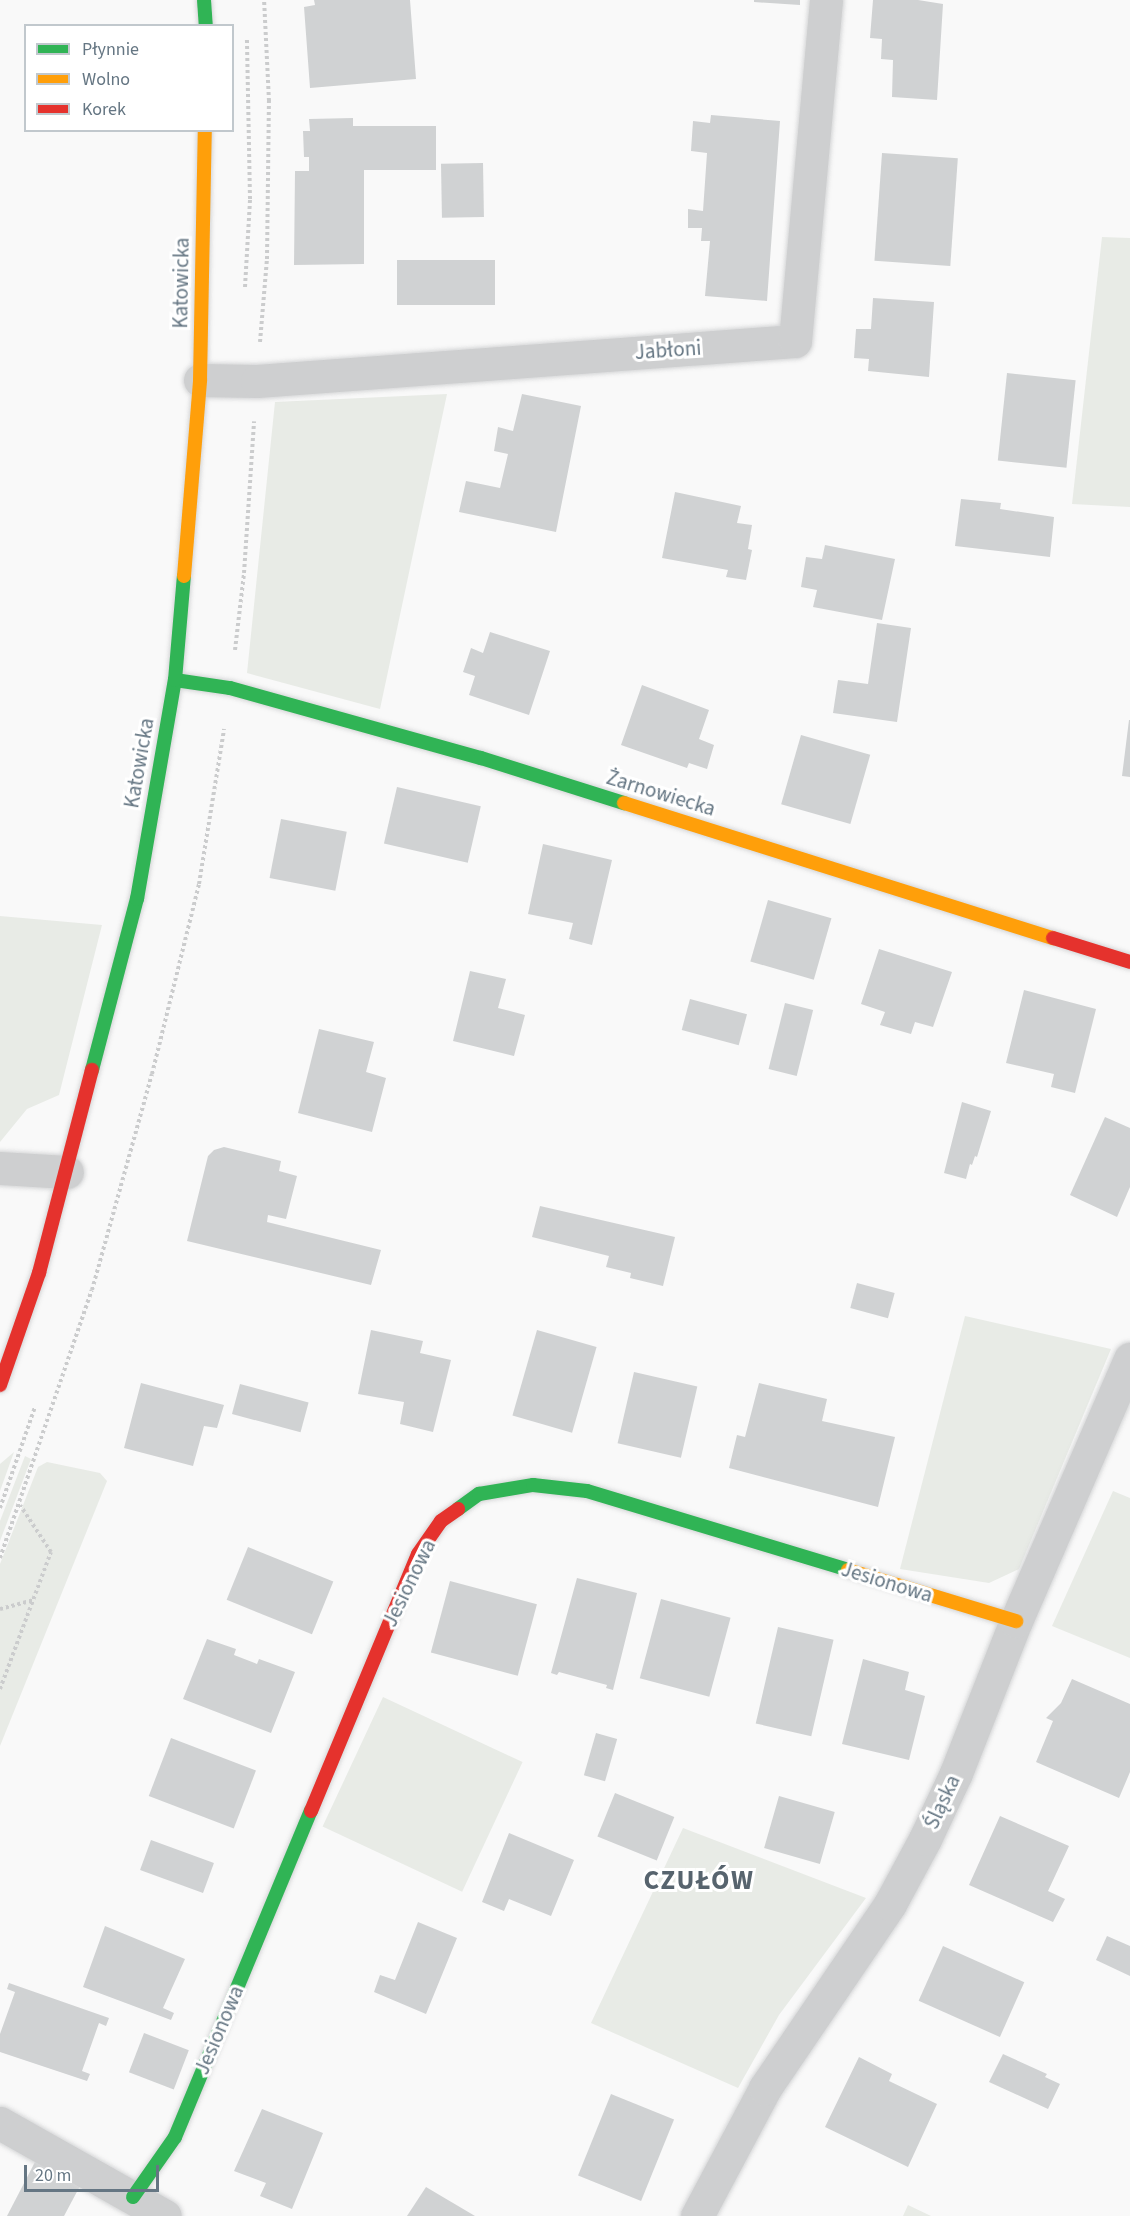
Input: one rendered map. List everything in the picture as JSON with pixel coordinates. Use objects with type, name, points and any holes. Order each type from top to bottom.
[{"type":"street","points":[[204,0],[206,24]]},
{"type":"street","name":"Jabłoni","points":[[200,380],[257,381],[795,341],[826,0]]},
{"type":"street","name":"Katowicka","points":[[0,1384],[39,1273],[137,899],[175,680],[200,380],[205,132]]},
{"type":"street","name":"Żarnowiecka","points":[[175,680],[230,688],[481,758],[1130,962]]},
{"type":"street","points":[[0,1168],[67,1172]]},
{"type":"street","name":"Śląska","points":[[697,2216],[765,2088],[890,1904],[956,1773],[1016,1621],[1130,1359]]},
{"type":"street","name":"Jesionowa","points":[[133,2197],[175,2138],[418,1554],[441,1521],[479,1494],[533,1485],[586,1491],[1016,1621]]},
{"type":"street","points":[[0,2123],[165,2216]]},
{"type":"path","points":[[0,1689],[51,1552],[19,1504]]},
{"type":"path","points":[[0,1610],[34,1600]]},
{"type":"shaded area","points":[[1102,237],[1130,238],[1130,507],[1072,504]]},
{"type":"shaded area","points":[[447,394],[380,709],[247,673],[275,402]]},
{"type":"shaded area","points":[[0,916],[102,925],[59,1095],[27,1109],[0,1142]]},
{"type":"shaded area","points":[[965,1316],[1111,1349],[1019,1569],[989,1583],[900,1569]]},
{"type":"shaded area","points":[[14,1452],[0,1491],[0,1464]]},
{"type":"shaded area","points":[[25,1456],[31,1459],[0,1541],[0,1521]]},
{"type":"shaded area","points":[[47,1462],[100,1473],[107,1481],[0,1746],[0,1564],[38,1467]]},
{"type":"shaded area","points":[[1113,1491],[1130,1498],[1130,1658],[1052,1626]]},
{"type":"shaded area","points":[[383,1697],[523,1762],[462,1892],[323,1827]]},
{"type":"shaded area","points":[[683,1828],[866,1898],[779,2015],[738,2088],[591,2023]]},
{"type":"shaded area","points":[[908,2205],[931,2216],[903,2216]]},
{"type":"building","points":[[314,0],[410,0],[416,79],[310,88],[304,7],[315,5]]},
{"type":"building","points":[[754,0],[800,0],[800,5],[754,2]]},
{"type":"building","points":[[873,0],[918,0],[943,4],[937,100],[892,97],[893,60],[881,59],[882,39],[870,38]]},
{"type":"building","points":[[711,115],[780,121],[767,301],[705,296],[710,241],[701,241],[702,228],[688,228],[688,209],[703,211],[707,153],[691,151],[693,121],[710,123]]},
{"type":"building","points":[[353,118],[353,126],[436,126],[436,170],[364,170],[364,264],[294,265],[295,171],[309,171],[309,157],[304,157],[303,131],[310,131],[309,119]]},
{"type":"building","points":[[882,153],[958,158],[950,266],[874,261]]},
{"type":"building","points":[[483,163],[484,217],[442,218],[441,164]]},
{"type":"building","points":[[397,260],[495,260],[495,305],[397,305]]},
{"type":"building","points":[[873,298],[934,302],[929,377],[868,371],[869,359],[854,358],[856,329],[871,329]]},
{"type":"building","points":[[1007,373],[1076,380],[1066,468],[998,461]]},
{"type":"building","points":[[522,394],[581,406],[556,532],[459,512],[466,481],[500,488],[508,454],[494,451],[498,427],[513,431]]},
{"type":"building","points":[[675,492],[741,506],[737,523],[752,525],[748,549],[752,550],[746,580],[726,577],[728,570],[662,558]]},
{"type":"building","points":[[961,499],[1001,503],[1000,509],[1054,517],[1050,557],[955,546]]},
{"type":"building","points":[[825,545],[895,559],[882,620],[813,607],[817,590],[801,587],[806,557],[822,559]]},
{"type":"building","points":[[877,623],[911,628],[897,722],[833,713],[838,680],[868,684]]},
{"type":"building","points":[[490,632],[550,651],[529,715],[469,695],[475,676],[463,672],[471,648],[483,653]]},
{"type":"building","points":[[642,685],[709,710],[699,739],[714,745],[707,769],[689,763],[687,768],[621,745]]},
{"type":"building","points":[[1130,720],[1130,777],[1122,776]]},
{"type":"building","points":[[801,735],[870,755],[850,824],[781,804]]},
{"type":"building","points":[[397,787],[481,806],[468,863],[384,844]]},
{"type":"building","points":[[281,819],[347,832],[335,891],[270,878]]},
{"type":"building","points":[[543,844],[612,860],[592,945],[569,939],[573,923],[528,914]]},
{"type":"building","points":[[768,900],[831,918],[814,980],[750,962]]},
{"type":"building","points":[[879,949],[952,972],[933,1027],[915,1022],[911,1034],[880,1025],[885,1012],[861,1004]]},
{"type":"building","points":[[470,971],[506,979],[498,1008],[525,1015],[514,1056],[453,1041]]},
{"type":"building","points":[[1024,990],[1096,1009],[1075,1093],[1051,1087],[1054,1074],[1006,1063]]},
{"type":"building","points":[[690,999],[747,1014],[739,1045],[682,1030]]},
{"type":"building","points":[[785,1003],[813,1010],[797,1076],[769,1069]]},
{"type":"building","points":[[319,1029],[374,1042],[366,1072],[386,1078],[372,1132],[298,1113]]},
{"type":"building","points":[[962,1102],[991,1111],[977,1157],[975,1156],[972,1165],[970,1164],[966,1179],[944,1173]]},
{"type":"building","points":[[1105,1117],[1130,1128],[1130,1187],[1117,1217],[1070,1195]]},
{"type":"building","points":[[224,1147],[281,1161],[279,1171],[297,1176],[286,1219],[268,1215],[267,1222],[381,1250],[371,1285],[187,1241],[208,1156],[214,1150]]},
{"type":"building","points":[[540,1206],[675,1237],[663,1286],[630,1278],[631,1273],[606,1267],[609,1256],[532,1237]]},
{"type":"building","points":[[857,1283],[895,1293],[888,1318],[850,1308]]},
{"type":"building","points":[[371,1330],[423,1341],[420,1353],[451,1360],[433,1432],[400,1424],[404,1402],[358,1394]]},
{"type":"building","points":[[537,1330],[597,1347],[572,1433],[512,1416]]},
{"type":"building","points":[[634,1372],[697,1387],[681,1458],[618,1443]]},
{"type":"building","points":[[141,1383],[224,1405],[217,1428],[204,1426],[193,1466],[124,1448]]},
{"type":"building","points":[[759,1383],[827,1399],[822,1421],[895,1437],[878,1507],[729,1468],[737,1435],[745,1437]]},
{"type":"building","points":[[240,1384],[309,1402],[301,1432],[232,1414]]},
{"type":"building","points":[[248,1547],[333,1581],[312,1634],[227,1600]]},
{"type":"building","points":[[577,1578],[637,1593],[613,1690],[606,1688],[607,1685],[559,1672],[557,1675],[551,1673]]},
{"type":"building","points":[[450,1581],[537,1604],[518,1676],[431,1652]]},
{"type":"building","points":[[661,1599],[731,1618],[709,1697],[640,1678]]},
{"type":"building","points":[[778,1627],[834,1640],[811,1736],[756,1723]]},
{"type":"building","points":[[207,1639],[236,1649],[234,1655],[257,1664],[259,1659],[295,1672],[271,1733],[183,1699]]},
{"type":"building","points":[[863,1659],[909,1672],[905,1690],[925,1696],[909,1760],[842,1744]]},
{"type":"building","points":[[1072,1679],[1130,1704],[1130,1772],[1119,1798],[1036,1762],[1053,1721],[1046,1718],[1061,1703]]},
{"type":"building","points":[[596,1733],[617,1739],[605,1781],[584,1775]]},
{"type":"building","points":[[171,1738],[256,1771],[234,1828],[149,1796]]},
{"type":"building","points":[[615,1793],[674,1817],[657,1861],[597,1837]]},
{"type":"building","points":[[779,1796],[835,1812],[820,1864],[764,1848]]},
{"type":"building","points":[[1000,1816],[1069,1846],[1048,1891],[1065,1899],[1053,1922],[969,1885]]},
{"type":"building","points":[[509,1833],[574,1860],[551,1916],[509,1899],[504,1911],[482,1902]]},
{"type":"building","points":[[151,1840],[214,1863],[203,1893],[140,1870]]},
{"type":"building","points":[[418,1922],[457,1938],[426,2014],[374,1992],[380,1975],[395,1980]]},
{"type":"building","points":[[105,1926],[185,1959],[163,2008],[174,2013],[171,2020],[83,1987]]},
{"type":"building","points":[[1107,1936],[1130,1946],[1130,1976],[1096,1960]]},
{"type":"building","points":[[943,1946],[1024,1982],[1000,2037],[919,2001]]},
{"type":"building","points":[[9,1983],[109,2018],[106,2026],[99,2023],[82,2071],[90,2074],[87,2081],[0,2052],[0,2034],[15,1992],[7,1989]]},
{"type":"building","points":[[144,2033],[189,2050],[174,2089],[129,2072]]},
{"type":"building","points":[[1003,2054],[1047,2074],[1045,2077],[1060,2084],[1048,2109],[989,2082]]},
{"type":"building","points":[[859,2057],[892,2074],[889,2081],[937,2104],[908,2167],[825,2127]]},
{"type":"building","points":[[611,2094],[674,2119],[641,2201],[578,2176]]},
{"type":"building","points":[[262,2109],[323,2133],[292,2209],[260,2196],[266,2183],[234,2171]]},
{"type":"building","points":[[35,2162],[80,2186],[64,2216],[7,2216]]},
{"type":"building","points":[[426,2187],[475,2216],[407,2216]]},
{"type":"traffic: fast","points":[[204,0],[206,24]]},
{"type":"traffic: fast","points":[[92,1070],[137,899],[175,680],[184,576]]},
{"type":"traffic: fast","points":[[175,680],[230,688],[481,758],[624,803]]},
{"type":"traffic: fast","points":[[458,1509],[479,1494],[533,1485],[587,1491],[848,1570]]},
{"type":"traffic: fast","points":[[133,2197],[175,2137],[311,1811]]},
{"type":"traffic: slow","points":[[184,576],[200,380],[205,132]]},
{"type":"traffic: slow","points":[[624,803],[1053,938]]},
{"type":"traffic: slow","points":[[848,1570],[1016,1621]]},
{"type":"traffic: jam","points":[[1053,938],[1130,962]]},
{"type":"traffic: jam","points":[[0,1385],[39,1273],[92,1070]]},
{"type":"traffic: jam","points":[[311,1811],[418,1554],[441,1521],[458,1509]]},
{"type":"district","name":"CZUŁÓW","points":[[699,1881]]}]
